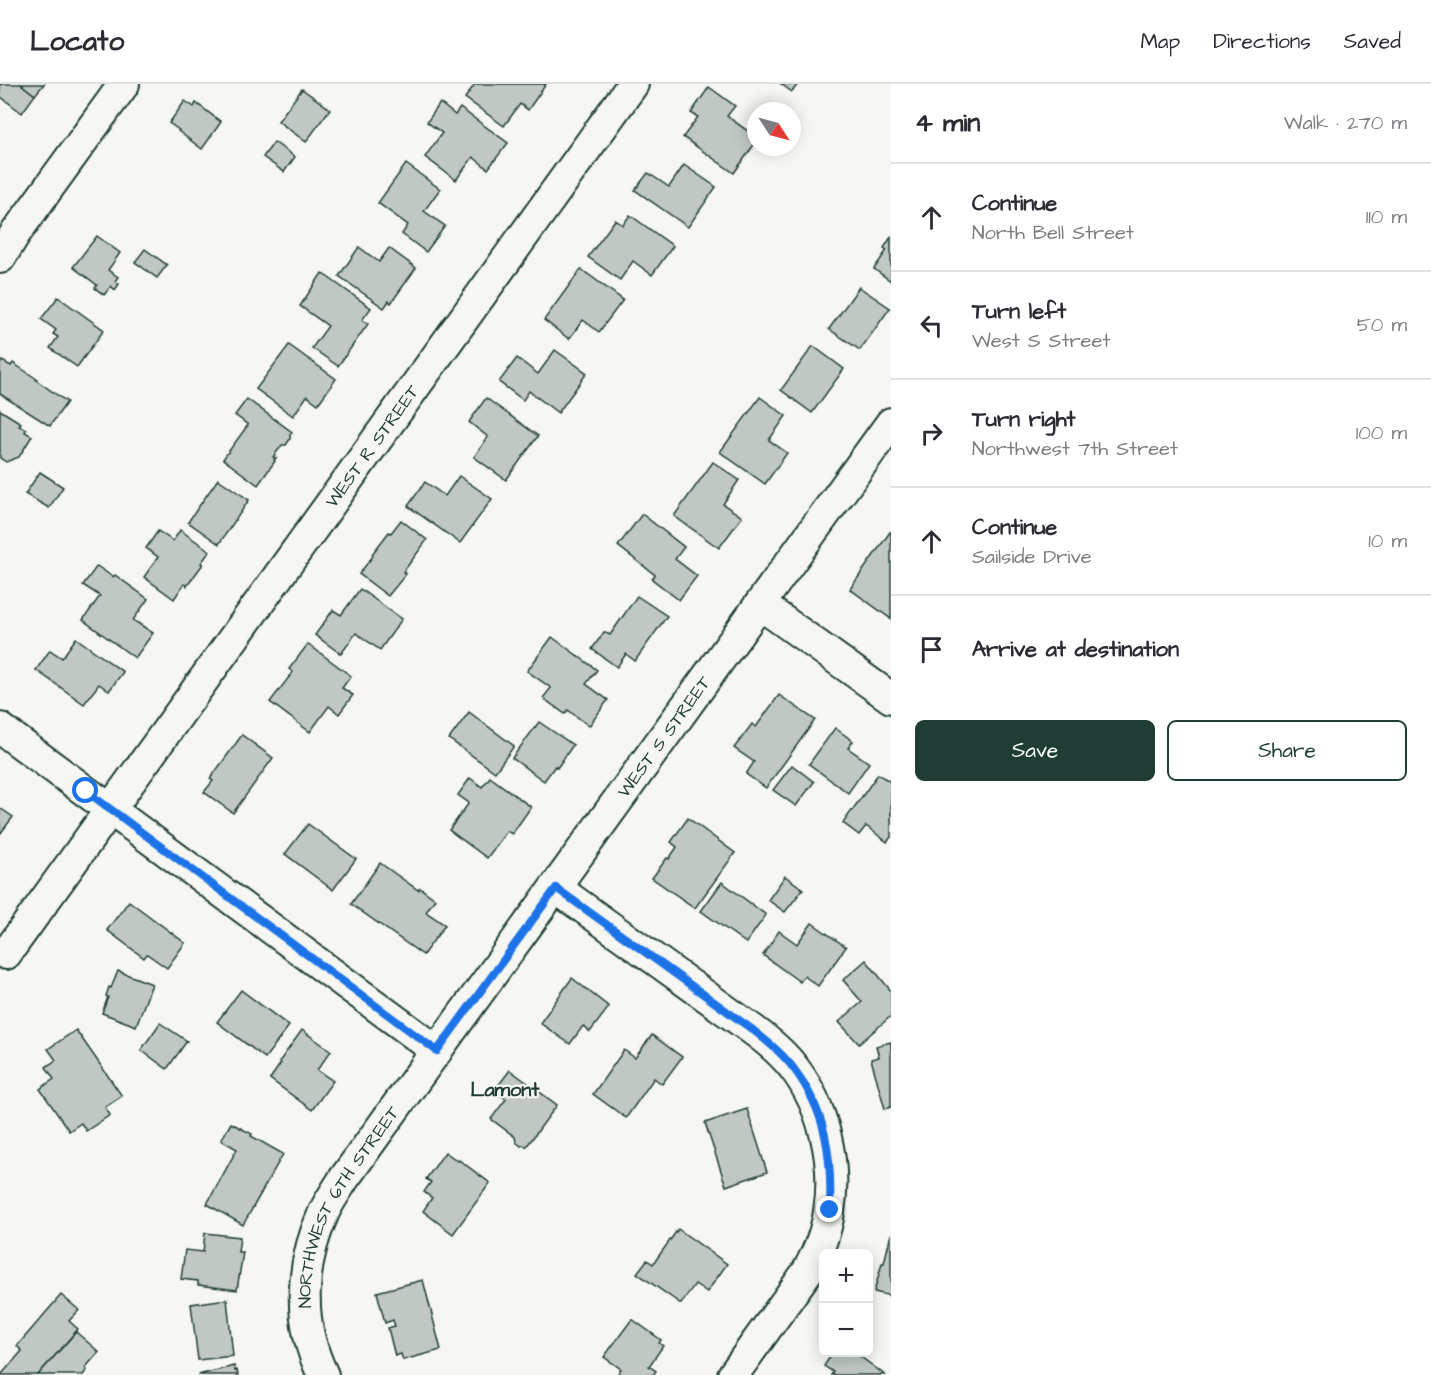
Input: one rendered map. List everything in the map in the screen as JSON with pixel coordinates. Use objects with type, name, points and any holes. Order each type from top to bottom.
[{"type":"street","points":[[0,258],[124,84]]},
{"type":"street","name":"WEST R STREET","points":[[6,954],[633,84]]},
{"type":"street","name":"WEST S STREET","points":[[437,1051],[891,423]]},
{"type":"street","points":[[761,605],[891,698]]},
{"type":"street","points":[[0,728],[437,1051]]},
{"type":"street","points":[[556,888],[753,1030],[780,1053],[794,1068],[809,1092],[821,1120],[829,1153],[831,1179],[830,1210],[821,1243],[807,1272],[733,1375]]},
{"type":"street","name":"NORTHWEST 6TH STREET","points":[[323,1375],[308,1334],[304,1301],[306,1269],[312,1242],[324,1210],[343,1180],[437,1051]]},
{"type":"building","points":[[0,84],[21,84],[35,95],[22,113],[0,98]]},
{"type":"building","points":[[21,84],[44,84],[35,95]]},
{"type":"building","points":[[475,84],[546,84],[528,110],[520,104],[504,126],[465,98]]},
{"type":"building","points":[[781,84],[798,84],[792,92]]},
{"type":"building","points":[[709,87],[735,106],[727,116],[747,130],[747,155],[734,173],[683,137],[698,117],[691,113]]},
{"type":"building","points":[[302,89],[330,109],[306,142],[278,121]]},
{"type":"building","points":[[185,101],[194,107],[196,103],[221,122],[202,149],[169,123]]},
{"type":"building","points":[[440,103],[455,115],[460,108],[508,143],[488,169],[473,157],[456,180],[425,157],[442,133],[427,122]]},
{"type":"building","points":[[274,142],[295,157],[284,172],[263,157]]},
{"type":"building","points":[[406,164],[440,189],[424,211],[445,226],[426,252],[402,234],[408,225],[378,203]]},
{"type":"building","points":[[684,165],[716,187],[688,227],[635,190],[648,173],[669,187]]},
{"type":"building","points":[[630,215],[673,246],[652,275],[633,261],[620,280],[588,257],[615,220],[623,225]]},
{"type":"building","points":[[97,236],[120,253],[108,270],[118,277],[115,281],[119,284],[115,290],[111,286],[104,295],[95,288],[97,285],[73,267]]},
{"type":"building","points":[[891,237],[891,281],[874,269],[887,250],[884,248]]},
{"type":"building","points":[[359,247],[379,262],[389,248],[416,268],[391,303],[389,301],[384,308],[339,276]]},
{"type":"building","points":[[145,249],[167,265],[157,278],[135,262]]},
{"type":"building","points":[[581,269],[623,300],[599,332],[583,320],[569,339],[544,320]]},
{"type":"building","points":[[322,273],[371,308],[362,320],[368,324],[338,366],[312,348],[328,326],[300,306]]},
{"type":"building","points":[[859,287],[890,308],[860,350],[829,329]]},
{"type":"building","points":[[58,297],[104,330],[77,367],[50,348],[58,337],[53,334],[56,330],[41,319]]},
{"type":"building","points":[[289,345],[336,379],[318,404],[307,396],[293,416],[256,389]]},
{"type":"building","points":[[813,346],[844,369],[812,413],[781,390]]},
{"type":"building","points":[[555,350],[587,373],[558,413],[529,391],[523,400],[499,382],[517,358],[538,374]]},
{"type":"building","points":[[2,361],[11,366],[13,363],[67,402],[50,426],[0,394],[0,364]]},
{"type":"building","points":[[760,397],[786,416],[769,440],[787,453],[765,484],[720,452]]},
{"type":"building","points":[[486,398],[538,436],[506,480],[474,457],[488,437],[469,422]]},
{"type":"building","points":[[247,399],[292,432],[286,445],[282,445],[273,457],[276,458],[275,461],[258,485],[223,459],[248,425],[235,415]]},
{"type":"building","points":[[0,410],[21,423],[19,426],[26,429],[25,432],[32,436],[19,457],[6,462],[0,458]]},
{"type":"building","points":[[713,462],[739,480],[723,504],[742,517],[719,548],[674,516]]},
{"type":"building","points":[[40,472],[63,487],[49,508],[25,494]]},
{"type":"building","points":[[459,476],[492,499],[460,543],[408,506],[425,482],[445,496]]},
{"type":"building","points":[[218,479],[249,500],[219,544],[188,522]]},
{"type":"building","points":[[642,514],[684,547],[675,559],[697,576],[679,600],[652,579],[655,575],[618,546]]},
{"type":"building","points":[[401,520],[427,540],[403,572],[406,574],[388,596],[359,574],[389,532],[391,533]]},
{"type":"building","points":[[180,530],[210,551],[187,586],[184,584],[174,599],[144,577],[158,557],[146,548],[158,531],[173,541]]},
{"type":"building","points":[[891,532],[891,619],[850,589]]},
{"type":"building","points":[[97,566],[113,577],[115,575],[148,599],[133,620],[153,633],[135,658],[83,620],[100,596],[83,585]]},
{"type":"building","points":[[360,589],[402,619],[380,650],[356,633],[341,654],[315,635],[333,610],[341,615]]},
{"type":"building","points":[[637,596],[667,616],[635,661],[626,654],[617,667],[592,649],[604,632],[610,635]]},
{"type":"building","points":[[552,637],[597,670],[586,684],[608,700],[589,726],[568,710],[565,714],[543,698],[551,688],[527,671]]},
{"type":"building","points":[[76,638],[123,672],[109,691],[99,684],[84,704],[36,670],[50,650],[62,658]]},
{"type":"building","points":[[308,644],[351,676],[342,688],[353,695],[339,714],[329,706],[310,732],[270,702],[293,672],[289,669]]},
{"type":"building","points":[[779,695],[815,720],[766,788],[746,774],[754,762],[734,748],[752,724],[756,727]]},
{"type":"building","points":[[469,712],[514,746],[495,772],[449,739]]},
{"type":"building","points":[[539,722],[573,745],[557,768],[555,766],[544,781],[512,758]]},
{"type":"building","points":[[835,728],[853,741],[848,748],[869,763],[848,793],[809,764]]},
{"type":"building","points":[[242,735],[273,758],[233,813],[204,792],[213,781],[210,779]]},
{"type":"building","points":[[792,765],[814,782],[796,806],[773,790]]},
{"type":"building","points":[[878,774],[891,782],[891,837],[887,842],[866,826],[859,835],[843,823]]},
{"type":"building","points":[[490,777],[531,807],[512,834],[507,831],[487,858],[449,830],[469,803],[458,795],[470,778],[482,787]]},
{"type":"building","points":[[0,808],[13,817],[0,834]]},
{"type":"building","points":[[688,818],[735,853],[695,908],[652,878],[677,847],[671,842]]},
{"type":"building","points":[[308,824],[356,859],[333,890],[285,854]]},
{"type":"building","points":[[380,863],[435,899],[426,912],[445,925],[423,955],[351,904]]},
{"type":"building","points":[[785,876],[803,889],[785,912],[768,900]]},
{"type":"building","points":[[722,882],[766,915],[746,943],[701,911]]},
{"type":"building","points":[[129,901],[185,943],[167,968],[147,954],[144,958],[107,930]]},
{"type":"building","points":[[812,923],[846,947],[818,986],[804,976],[800,982],[763,955],[779,931],[797,944]]},
{"type":"building","points":[[866,960],[891,991],[891,1016],[859,1044],[839,1022],[862,1002],[843,980]]},
{"type":"building","points":[[118,971],[152,984],[136,1026],[102,1013],[109,987],[111,988]]},
{"type":"building","points":[[572,978],[609,1007],[590,1032],[583,1026],[570,1044],[540,1023]]},
{"type":"building","points":[[241,990],[289,1026],[265,1058],[217,1022]]},
{"type":"building","points":[[160,1023],[187,1041],[167,1069],[141,1050]]},
{"type":"building","points":[[76,1030],[122,1096],[105,1107],[110,1115],[86,1131],[81,1123],[69,1131],[40,1089],[54,1079],[46,1067],[56,1060],[48,1049]]},
{"type":"building","points":[[302,1030],[331,1051],[317,1070],[333,1081],[312,1110],[270,1079]]},
{"type":"building","points":[[652,1035],[682,1057],[662,1084],[654,1078],[626,1118],[593,1094],[624,1050],[635,1058]]},
{"type":"building","points":[[891,1042],[891,1107],[885,1109],[871,1059],[879,1057],[876,1046]]},
{"type":"building","points":[[510,1070],[557,1105],[526,1147],[516,1142],[515,1137],[491,1119],[506,1099],[494,1091]]},
{"type":"building","points":[[747,1109],[767,1172],[726,1186],[705,1123]]},
{"type":"building","points":[[231,1123],[283,1154],[243,1225],[207,1204],[237,1149],[221,1140]]},
{"type":"building","points":[[445,1152],[490,1183],[453,1234],[423,1211],[432,1198],[424,1192],[431,1182],[426,1179]]},
{"type":"building","points":[[678,1229],[727,1264],[707,1292],[695,1284],[681,1304],[637,1273],[647,1260],[653,1264]]},
{"type":"building","points":[[205,1233],[240,1237],[238,1252],[243,1252],[237,1290],[198,1285],[198,1281],[181,1279],[185,1250],[203,1252]]},
{"type":"building","points":[[891,1234],[891,1296],[874,1292]]},
{"type":"building","points":[[423,1280],[441,1350],[403,1360],[401,1354],[395,1356],[388,1328],[395,1326],[393,1320],[385,1323],[377,1292]]},
{"type":"building","points":[[61,1295],[79,1310],[69,1321],[78,1329],[38,1375],[1,1375],[22,1351],[17,1346]]},
{"type":"building","points":[[227,1299],[233,1356],[198,1360],[191,1304]]},
{"type":"building","points":[[632,1319],[661,1340],[659,1343],[663,1346],[649,1366],[656,1371],[653,1375],[617,1375],[621,1369],[604,1357]]},
{"type":"building","points":[[76,1332],[99,1352],[85,1368],[87,1370],[83,1375],[38,1375]]},
{"type":"building","points":[[830,1357],[861,1357],[885,1375],[831,1375],[833,1372],[824,1366]]},
{"type":"building","points":[[234,1366],[238,1375],[198,1375]]},
{"type":"district","name":"Lamont","points":[[505,1089]]},
{"type":"route","points":[[86,791],[437,1051],[556,888],[753,1030],[774,1046],[794,1068],[809,1092],[821,1120],[829,1153],[830,1210]]}]
